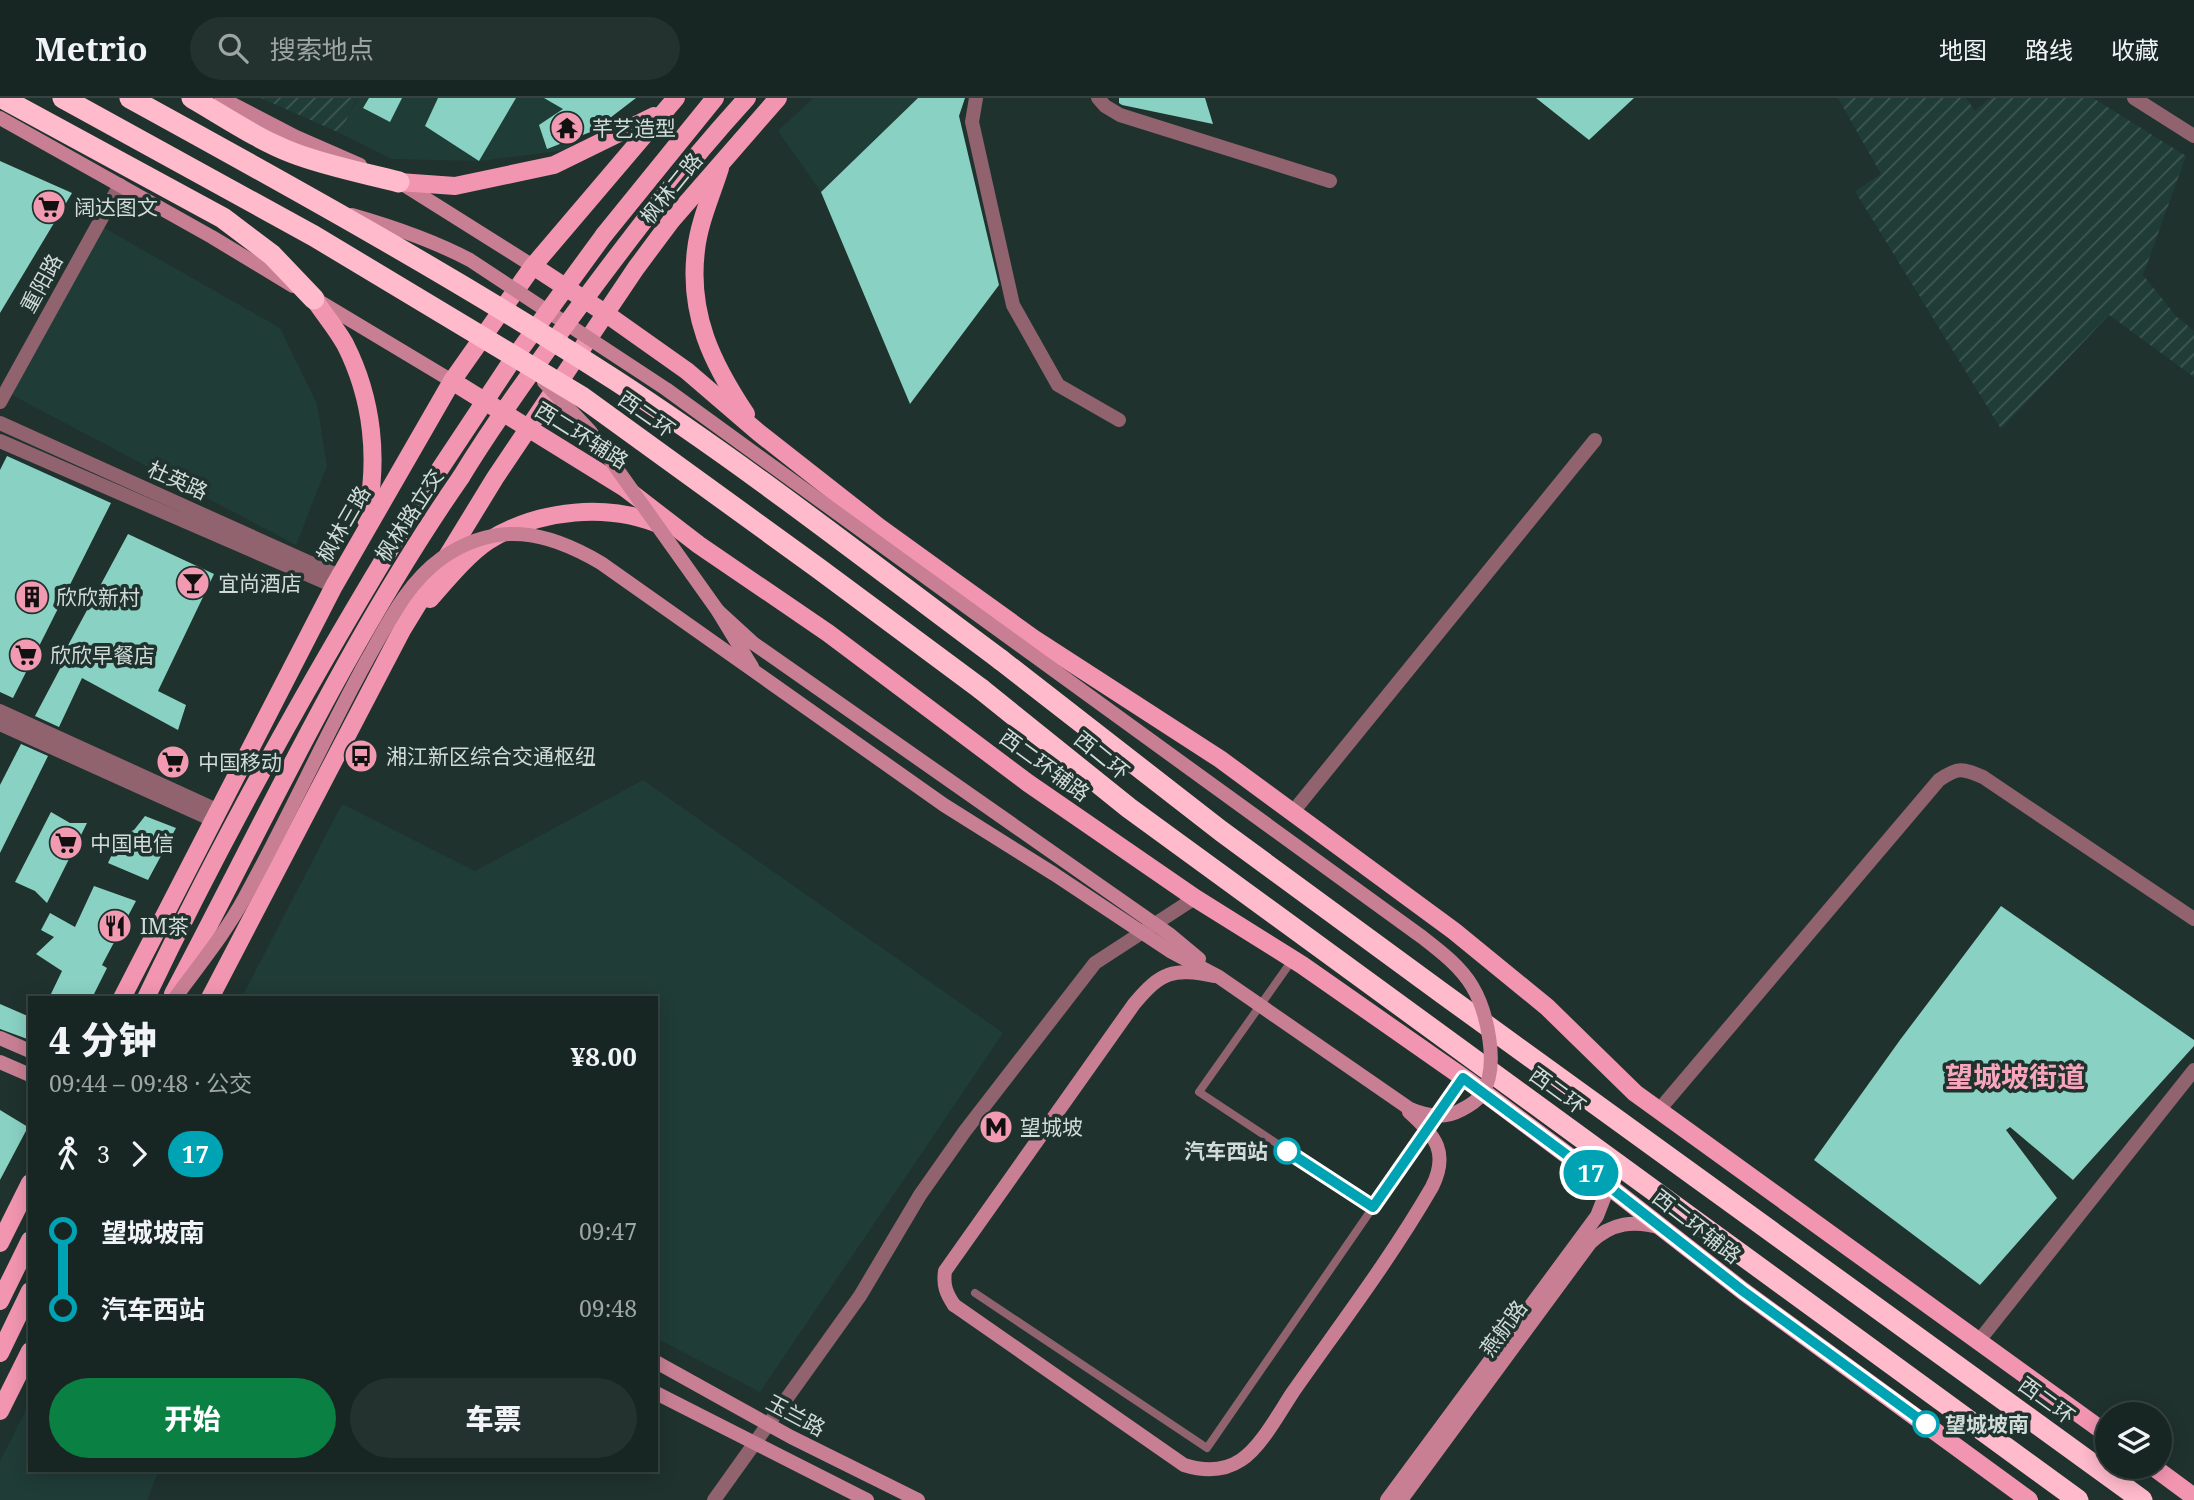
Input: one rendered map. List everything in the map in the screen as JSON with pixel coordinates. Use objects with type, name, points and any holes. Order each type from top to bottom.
[{"type":"highway","points":[[2,98],[223,218],[272,256],[314,299]]},
{"type":"highway","name":"西二环","points":[[63,98],[314,236],[582,397],[981,689],[1129,808],[2078,1500]]},
{"type":"highway","name":"西二环","points":[[130,98],[334,210],[618,382],[763,484],[1001,660],[1221,831],[2142,1500]]},
{"type":"highway","points":[[192,98],[272,144],[324,163],[399,182]]},
{"type":"main road","name":"枫林路立交","points":[[147,996],[182,922],[318,670],[426,490],[509,365],[604,234],[715,98]]},
{"type":"main road","name":"枫林路立交","points":[[174,996],[328,696],[380,602],[427,526],[491,429],[622,248],[712,136],[747,98]]},
{"type":"main road","name":"枫林二路","points":[[606,313],[671,221],[778,98]]},
{"type":"main road","points":[[399,182],[455,187],[554,165],[670,105]]},
{"type":"main road","name":"枫林三路","points":[[123,996],[336,581],[452,381],[533,266],[670,105]]},
{"type":"main road","points":[[722,161],[696,248],[695,285],[700,321],[711,357],[758,432]]},
{"type":"main road","points":[[533,266],[606,313],[687,371],[758,432],[879,527],[1083,671],[1181,733],[1494,962],[1547,1007],[1635,1093],[2095,1425]]},
{"type":"main road","points":[[314,299],[344,343],[367,404],[374,467],[365,523],[356,546]]},
{"type":"main road","points":[[211,996],[402,630],[495,478],[606,313]]},
{"type":"main road","name":"西二环辅路","points":[[452,381],[625,488],[699,545],[797,610],[1028,783],[1195,898],[1293,959],[1463,1078],[1743,1291],[2029,1500]]},
{"type":"main road","points":[[402,630],[485,543],[510,529],[546,518],[596,511],[615,513],[652,522],[699,545]]},
{"type":"main road","points":[[0,1243],[28,1187]]},
{"type":"main road","points":[[0,1301],[28,1244]]},
{"type":"main road","points":[[0,1353],[28,1295]]},
{"type":"main road","points":[[0,1411],[28,1355]]},
{"type":"main road","points":[[2170,1479],[2194,1497]]},
{"type":"street","points":[[222,98],[296,137],[399,182],[533,266]]},
{"type":"street","points":[[976,98],[972,122],[1013,305],[1058,386],[1119,419]]},
{"type":"street","points":[[1098,98],[1120,115],[1330,181]]},
{"type":"street","points":[[2134,98],[2194,136]]},
{"type":"street","name":"西二环辅路","points":[[0,118],[212,237],[452,381]]},
{"type":"street","name":"重阳路","points":[[0,384],[116,183]]},
{"type":"street","name":"重阳路","points":[[0,402],[116,183]]},
{"type":"street","points":[[334,210],[398,228],[435,242],[470,260],[643,374],[1442,952],[1472,986],[1489,1034],[1491,1069],[1482,1095],[1455,1114],[1436,1116],[1422,1114],[1395,1100],[1219,977],[1169,934],[753,643],[718,611]]},
{"type":"street","points":[[514,355],[547,384],[590,431],[718,611],[756,673]]},
{"type":"street","name":"杜英路","points":[[0,423],[336,581]]},
{"type":"street","points":[[1292,813],[1595,440]]},
{"type":"street","name":"杜英路","points":[[0,441],[336,581]]},
{"type":"street","points":[[174,996],[244,899],[349,692],[408,591],[426,570],[458,548],[487,538],[526,534],[572,546],[601,563],[944,805],[1170,951],[1219,977]]},
{"type":"street","points":[[0,711],[215,815]]},
{"type":"street","points":[[0,724],[215,815]]},
{"type":"street","points":[[1659,1110],[1939,780],[1953,770],[1966,769],[1983,777],[2194,919]]},
{"type":"street","points":[[714,1500],[860,1296],[920,1195],[1095,963],[1195,898]]},
{"type":"street","points":[[1219,977],[1182,971],[1158,979],[1148,988],[1011,1175],[945,1271],[943,1282],[954,1305],[1184,1465],[1199,1470],[1226,1467],[1239,1461],[1251,1452],[1423,1202],[1439,1171],[1441,1156],[1431,1133],[1395,1100]]},
{"type":"street","points":[[0,1038],[28,1050]]},
{"type":"street","points":[[0,1062],[28,1074]]},
{"type":"street","points":[[1978,1342],[2194,1070]]},
{"type":"street","name":"燕航路","points":[[1387,1500],[1597,1216],[1604,1198],[1599,1179]]},
{"type":"street","name":"燕航路","points":[[1401,1500],[1590,1243],[1600,1234],[1620,1224],[1644,1224],[1664,1229]]},
{"type":"street","name":"玉兰路","points":[[658,1363],[768,1424],[918,1500]]},
{"type":"street","name":"玉兰路","points":[[658,1394],[867,1500]]},
{"type":"street","points":[[1996,1474],[2015,1500]]},
{"type":"lane","points":[[1293,959],[1199,1092],[1373,1207]]},
{"type":"lane","points":[[975,1293],[1207,1448],[1463,1078]]},
{"type":"shaded area","points":[[261,98],[357,98],[340,133]]},
{"type":"shaded area","points":[[358,98],[624,98],[567,150],[479,161],[392,159],[340,133]]},
{"type":"shaded area","points":[[813,98],[918,98],[821,192],[778,131]]},
{"type":"shaded area","points":[[1838,98],[1966,98],[1975,111],[1990,98],[2093,98],[2186,156],[2143,275],[2176,316],[2194,331],[2194,377],[2109,315],[2001,429],[1855,191],[1881,174]]},
{"type":"shaded area","points":[[99,225],[280,328],[317,404],[327,466],[296,545],[12,395]]},
{"type":"shaded area","points":[[643,780],[1003,1033],[760,1392],[658,1339],[658,996],[243,996],[342,804],[475,871]]},
{"type":"shaded area","points":[[28,1406],[28,1472],[158,1472],[147,1500],[0,1500],[0,1461]]},
{"type":"building","points":[[369,98],[402,98],[390,122],[363,108]]},
{"type":"building","points":[[438,98],[516,98],[479,161],[425,126]]},
{"type":"building","points":[[544,98],[636,98],[593,131],[547,149],[539,125],[563,109]]},
{"type":"building","points":[[918,98],[965,98],[959,116],[999,285],[910,404],[821,192]]},
{"type":"building","points":[[1119,98],[1205,98],[1213,124],[1122,105]]},
{"type":"building","points":[[1536,98],[1634,98],[1589,140]]},
{"type":"building","points":[[0,161],[72,193],[0,313]]},
{"type":"building","name":"欣欣新村","points":[[7,456],[111,503],[13,698],[0,692],[0,470]]},
{"type":"building","points":[[128,534],[214,574],[158,691],[186,705],[178,730],[82,678],[59,727],[35,716],[62,665],[58,664]]},
{"type":"building","points":[[21,744],[48,756],[0,853],[0,785]]},
{"type":"building","points":[[51,812],[70,823],[87,823],[47,903],[35,891],[15,882]]},
{"type":"building","points":[[145,816],[176,828],[148,880],[108,863],[121,835],[134,830]]},
{"type":"building","points":[[94,886],[136,901],[102,965],[107,968],[93,996],[50,996],[62,971],[36,954],[54,937],[41,930],[50,913],[75,927]]},
{"type":"building","points":[[2001,906],[2194,1040],[2194,1046],[2073,1180],[2010,1127],[2006,1130],[2057,1198],[1980,1285],[1814,1160]]},
{"type":"building","points":[[0,1004],[28,1016],[28,1039],[0,1029]]},
{"type":"building","points":[[0,1110],[28,1127],[0,1180]]},
{"type":"bus line","name":"17","points":[[1287,1151],[1373,1207],[1463,1078],[1606,1184],[1743,1291],[1926,1424]]},
{"type":"place","name":"芊艺造型","points":[[567,128]]},
{"type":"place","name":"阔达图文","points":[[49,207]]},
{"type":"place","name":"宜尚酒店","points":[[193,583]]},
{"type":"place","name":"欣欣新村","points":[[32,597]]},
{"type":"place","name":"欣欣早餐店","points":[[26,655]]},
{"type":"place","name":"湘江新区综合交通枢纽","points":[[361,756]]},
{"type":"place","name":"中国移动","points":[[173,762]]},
{"type":"place","name":"中国电信","points":[[66,843]]},
{"type":"place","name":"IM茶","points":[[115,926]]},
{"type":"place","name":"望城坡","points":[[996,1127]]},
{"type":"place","name":"汽车西站","points":[[1287,1151]]},
{"type":"place","name":"望城坡南","points":[[1926,1424]]},
{"type":"district","name":"望城坡街道","points":[[2015,1076]]}]
